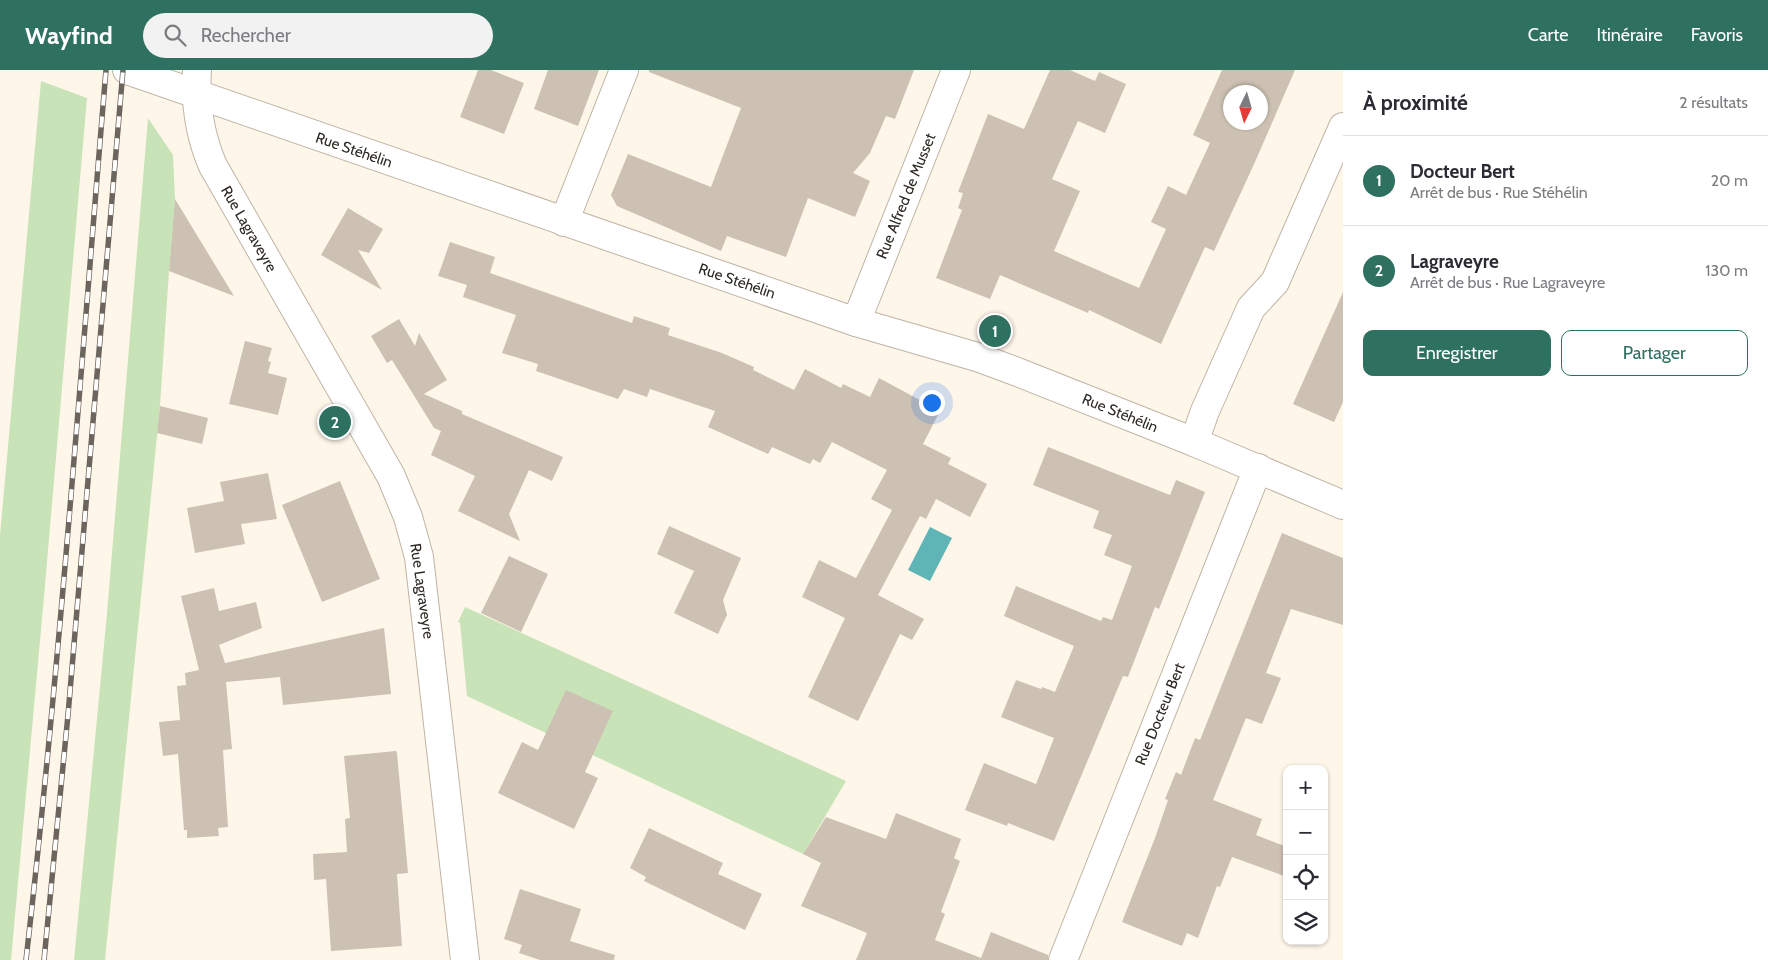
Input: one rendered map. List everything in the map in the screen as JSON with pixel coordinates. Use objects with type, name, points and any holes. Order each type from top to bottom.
[{"type":"street","name":"Rue Stéhélin","points":[[127,70],[164,84],[196,82],[564,222],[856,322],[977,357],[1194,442],[1343,505]]},
{"type":"street","points":[[564,222],[624,70]]},
{"type":"street","name":"Rue Alfred de Musset","points":[[856,322],[956,70]]},
{"type":"street","name":"Rue Lagraveyre","points":[[196,82],[204,145],[213,166],[391,476],[408,517],[420,557],[465,960]]},
{"type":"street","points":[[1194,442],[1205,411],[1251,308],[1275,282],[1343,127]]},
{"type":"street","name":"Rue Docteur Bert","points":[[1063,960],[1258,468]]},
{"type":"green space","points":[[41,81],[87,98],[11,960],[0,960],[0,535]]},
{"type":"green space","points":[[148,118],[173,155],[175,199],[160,406],[105,960],[74,960],[107,613]]},
{"type":"green space","points":[[465,607],[846,781],[803,854],[467,696],[460,623],[458,622]]},
{"type":"water","points":[[930,527],[952,538],[930,581],[908,570]]},
{"type":"building","points":[[478,70],[491,70],[524,83],[504,134],[460,117]]},
{"type":"building","points":[[548,70],[599,70],[578,126],[534,109]]},
{"type":"building","points":[[649,70],[914,70],[895,119],[886,116],[870,153],[853,173],[870,181],[855,217],[808,198],[786,257],[727,236],[721,251],[617,206],[611,195],[628,154],[711,187],[741,108],[649,72]]},
{"type":"building","points":[[1050,70],[1070,70],[1095,81],[1099,72],[1126,84],[1105,133],[1078,121],[1052,179],[1080,191],[1054,251],[1139,288],[1166,229],[1151,222],[1168,186],[1186,195],[1210,143],[1193,135],[1222,70],[1295,70],[1214,251],[1205,247],[1161,344],[1089,310],[1088,313],[1000,275],[990,299],[936,278],[962,210],[958,208],[963,193],[958,192],[988,114],[1024,129]]},
{"type":"building","points":[[175,199],[234,296],[169,271]]},
{"type":"building","points":[[348,208],[383,229],[369,253],[358,250],[382,290],[321,255]]},
{"type":"building","points":[[450,242],[495,257],[490,273],[632,323],[634,316],[670,328],[668,335],[722,353],[754,367],[753,370],[794,390],[805,369],[841,388],[843,384],[870,397],[879,378],[940,411],[923,444],[951,458],[948,464],[987,484],[970,517],[936,499],[926,519],[920,516],[878,595],[924,619],[912,640],[900,634],[858,721],[808,697],[845,618],[802,597],[819,560],[856,578],[892,510],[871,499],[887,470],[832,442],[820,463],[813,459],[810,464],[772,447],[768,454],[708,427],[715,411],[650,389],[647,397],[624,389],[618,399],[536,371],[538,364],[502,353],[516,315],[463,297],[467,285],[438,276]]},
{"type":"building","points":[[1343,292],[1343,402],[1334,422],[1293,404]]},
{"type":"building","points":[[399,319],[415,346],[419,333],[447,380],[424,394],[462,411],[462,414],[563,457],[552,481],[529,470],[509,514],[520,541],[458,511],[475,476],[431,455],[441,431],[434,428],[392,360],[387,363],[371,336]]},
{"type":"building","points":[[245,341],[272,348],[268,361],[271,362],[268,373],[287,378],[278,415],[229,404]]},
{"type":"building","points":[[160,406],[208,418],[202,444],[157,433]]},
{"type":"building","points":[[1048,447],[1170,495],[1176,480],[1205,492],[1159,609],[1155,607],[1128,677],[1123,676],[1054,841],[1008,823],[1007,826],[965,810],[984,763],[1036,784],[1054,738],[1001,717],[1016,680],[1055,692],[1074,646],[1004,616],[1016,586],[1101,621],[1103,617],[1112,620],[1132,566],[1104,555],[1112,535],[1093,528],[1099,511],[1033,485]]},
{"type":"building","points":[[268,473],[277,519],[241,524],[245,544],[195,553],[187,508],[224,501],[220,482]]},
{"type":"building","points":[[340,481],[380,579],[322,602],[282,505]]},
{"type":"building","points":[[669,526],[741,558],[723,600],[727,615],[718,634],[674,613],[694,571],[657,554]]},
{"type":"building","points":[[1282,533],[1343,558],[1343,625],[1291,609],[1266,673],[1281,678],[1262,724],[1246,718],[1213,800],[1262,819],[1256,835],[1283,845],[1283,876],[1232,857],[1220,887],[1217,886],[1198,938],[1187,933],[1182,946],[1122,922],[1155,838],[1168,800],[1165,799],[1176,772],[1181,775],[1195,738],[1200,740]]},
{"type":"building","points":[[509,556],[548,574],[521,632],[481,613]]},
{"type":"building","points":[[214,588],[219,611],[256,602],[262,628],[219,645],[225,663],[384,628],[391,694],[283,705],[280,677],[226,682],[232,749],[223,750],[228,827],[218,828],[219,836],[187,838],[187,830],[184,830],[178,754],[163,756],[159,722],[180,720],[177,686],[186,685],[185,673],[199,670],[181,596]]},
{"type":"building","points":[[566,690],[613,711],[585,772],[598,778],[574,829],[498,793],[522,742],[538,750]]},
{"type":"building","points":[[396,751],[408,873],[397,874],[402,946],[331,951],[326,879],[314,880],[313,854],[347,852],[345,819],[350,818],[344,756]]},
{"type":"building","points":[[896,813],[961,839],[954,858],[960,861],[941,912],[945,914],[935,940],[981,958],[991,932],[1048,955],[1048,960],[856,960],[867,933],[801,906],[821,863],[803,854],[826,817],[886,839]]},
{"type":"building","points":[[649,828],[723,863],[718,874],[762,894],[745,930],[644,881],[646,877],[630,868]]},
{"type":"building","points":[[520,889],[581,909],[570,941],[615,955],[614,960],[540,960],[519,953],[522,945],[504,939]]},
{"type":"railway","points":[[26,960],[60,627],[106,70]]},
{"type":"railway","points":[[44,960],[68,715],[123,70]]},
{"type":"place","name":"Docteur Bert","points":[[995,331]]},
{"type":"place","name":"Lagraveyre","points":[[335,422]]}]
